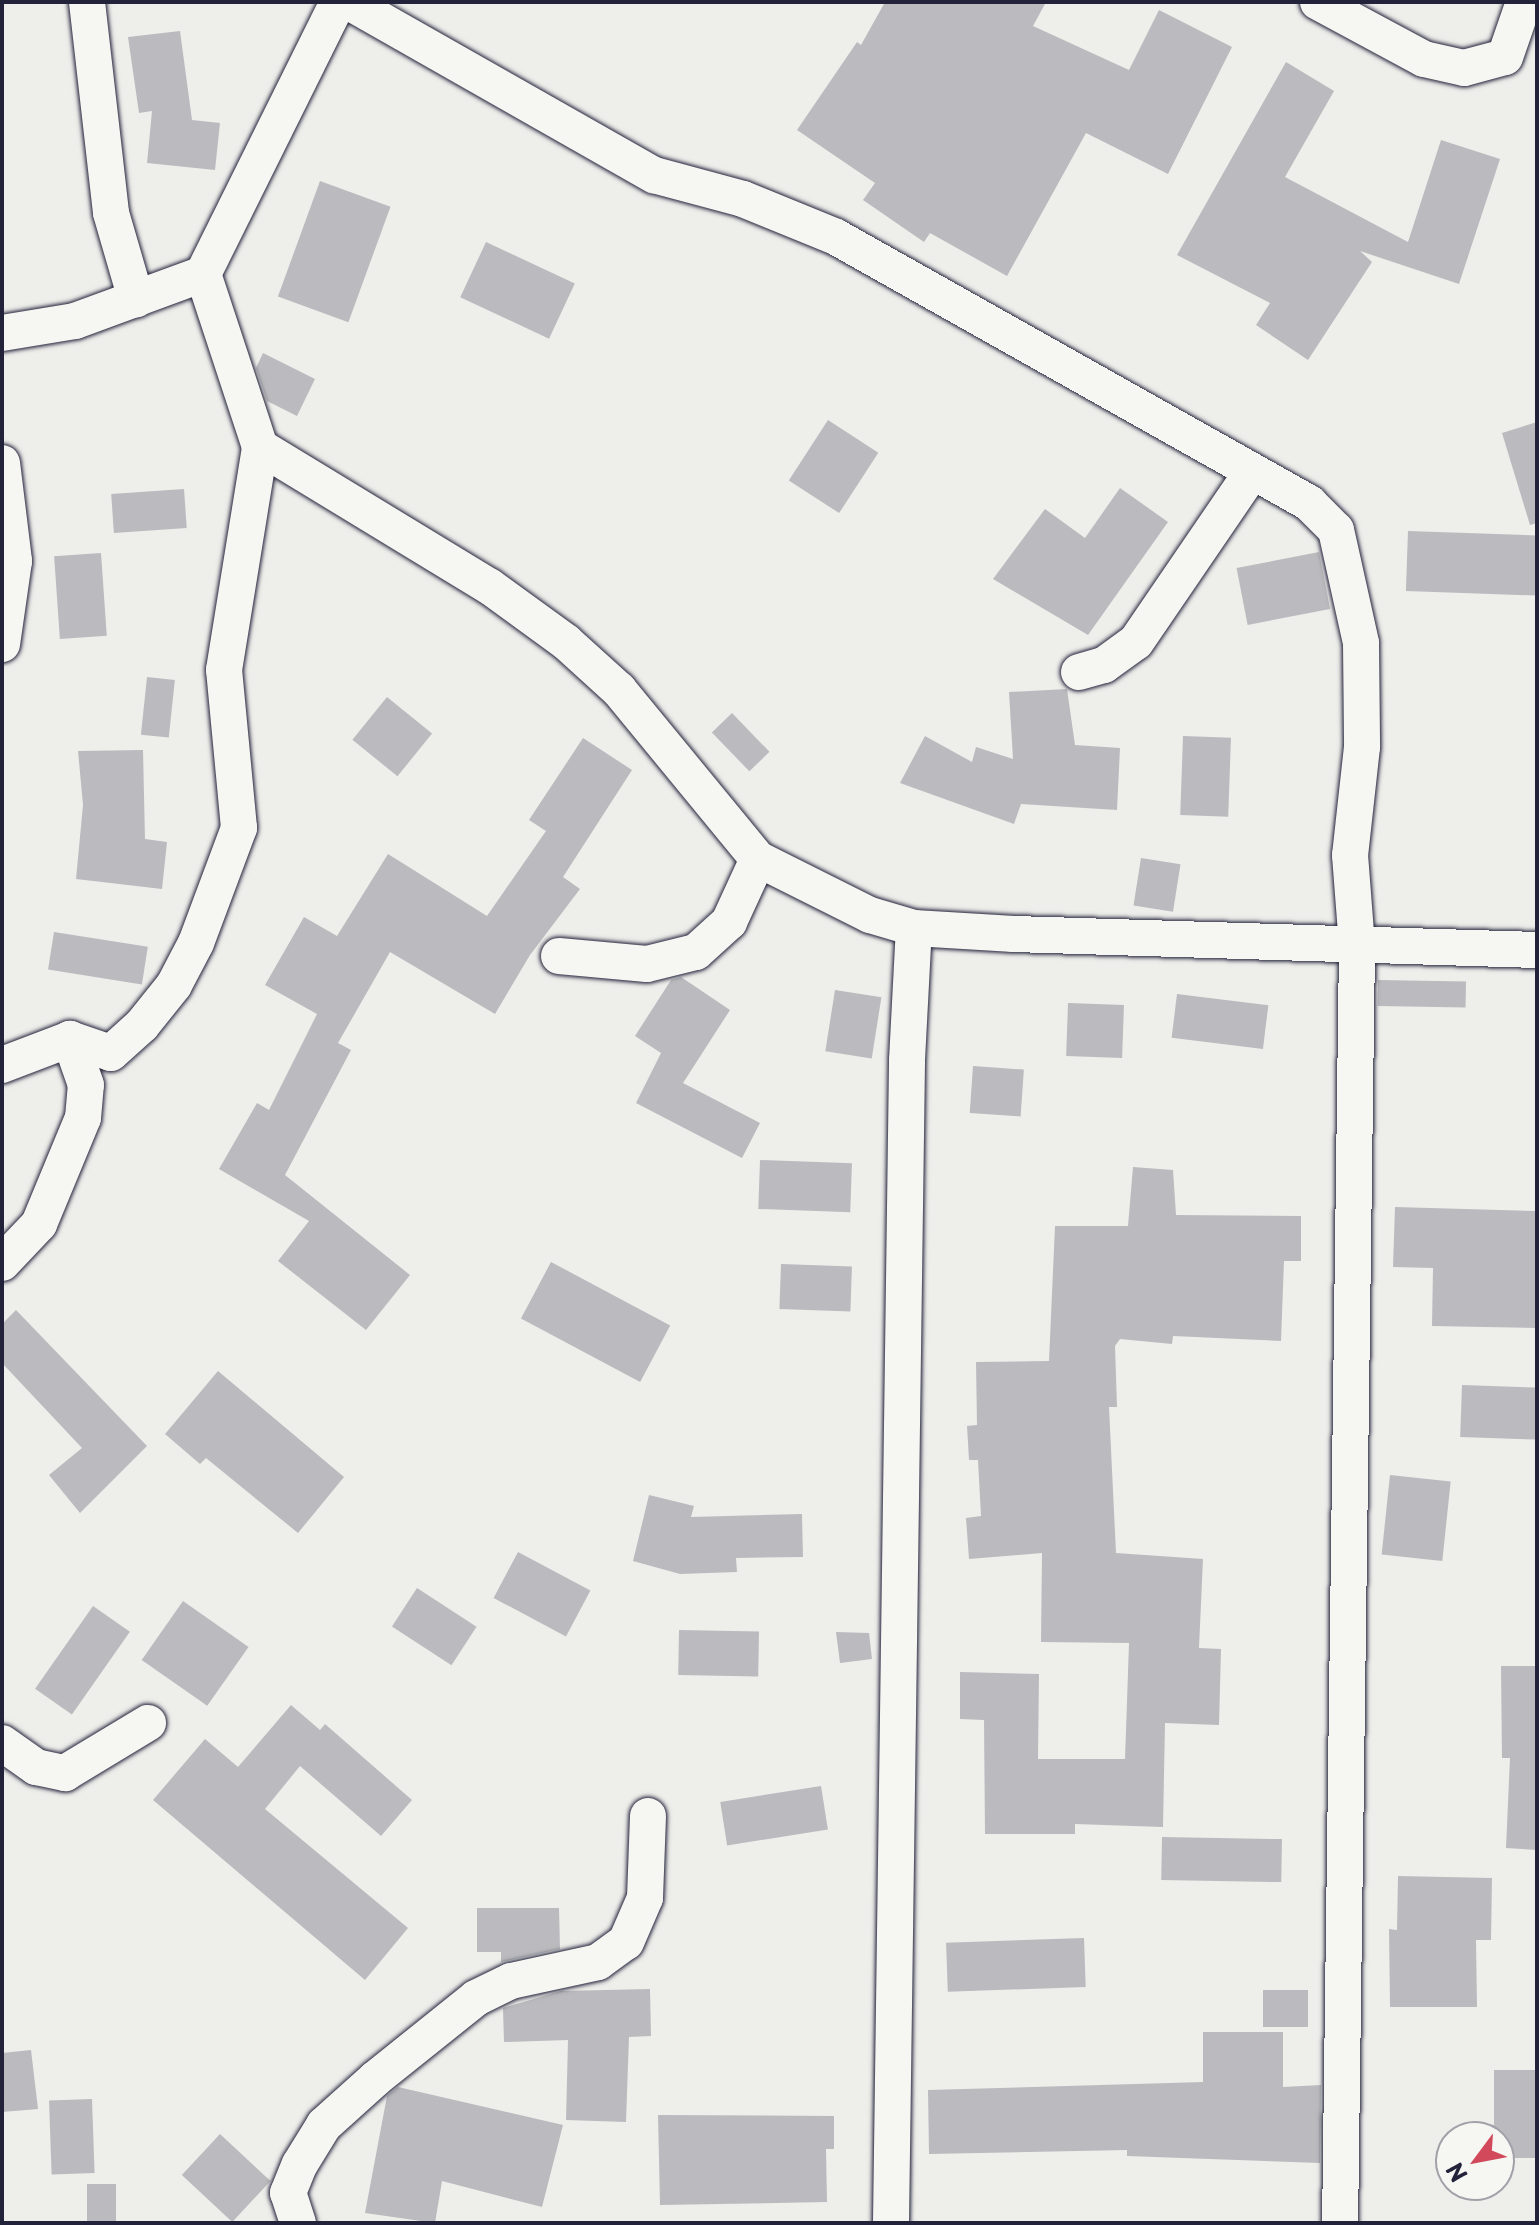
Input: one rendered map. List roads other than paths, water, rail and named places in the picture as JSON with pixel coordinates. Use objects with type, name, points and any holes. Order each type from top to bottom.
[{"type":"street","points":[[87,2],[111,213],[136,299]]},
{"type":"street","points":[[2,333],[75,321],[203,274],[338,2]]},
{"type":"street","points":[[349,2],[654,175],[743,199],[836,237],[1326,515],[1344,549],[1361,643],[1362,747],[1350,855],[1357,946],[1340,2223]]},
{"type":"street","points":[[1318,2],[1424,59],[1464,68],[1505,57],[1524,2]]},
{"type":"street","points":[[2,1065],[70,1039],[111,1053],[142,1025],[174,985],[229,863],[239,828],[240,788],[224,670],[260,447],[203,274]]},
{"type":"street","points":[[260,447],[489,586],[566,642],[637,710],[758,859],[811,891],[914,928],[1537,950]]},
{"type":"street","points":[[2,463],[14,561],[2,644]]},
{"type":"street","points":[[1079,672],[1104,665],[1136,642],[1252,472]]},
{"type":"street","points":[[559,956],[647,964],[696,952],[729,922],[758,859]]},
{"type":"street","points":[[891,2223],[907,1060],[914,928]]},
{"type":"street","points":[[2,1263],[39,1224],[83,1118],[86,1085],[70,1039]]},
{"type":"street","points":[[2,1743],[36,1767],[65,1773],[148,1723]]},
{"type":"street","points":[[298,2223],[288,2193],[300,2164],[324,2125],[375,2079],[476,1998],[511,1981],[598,1962],[626,1942],[645,1898],[648,1816]]}]
